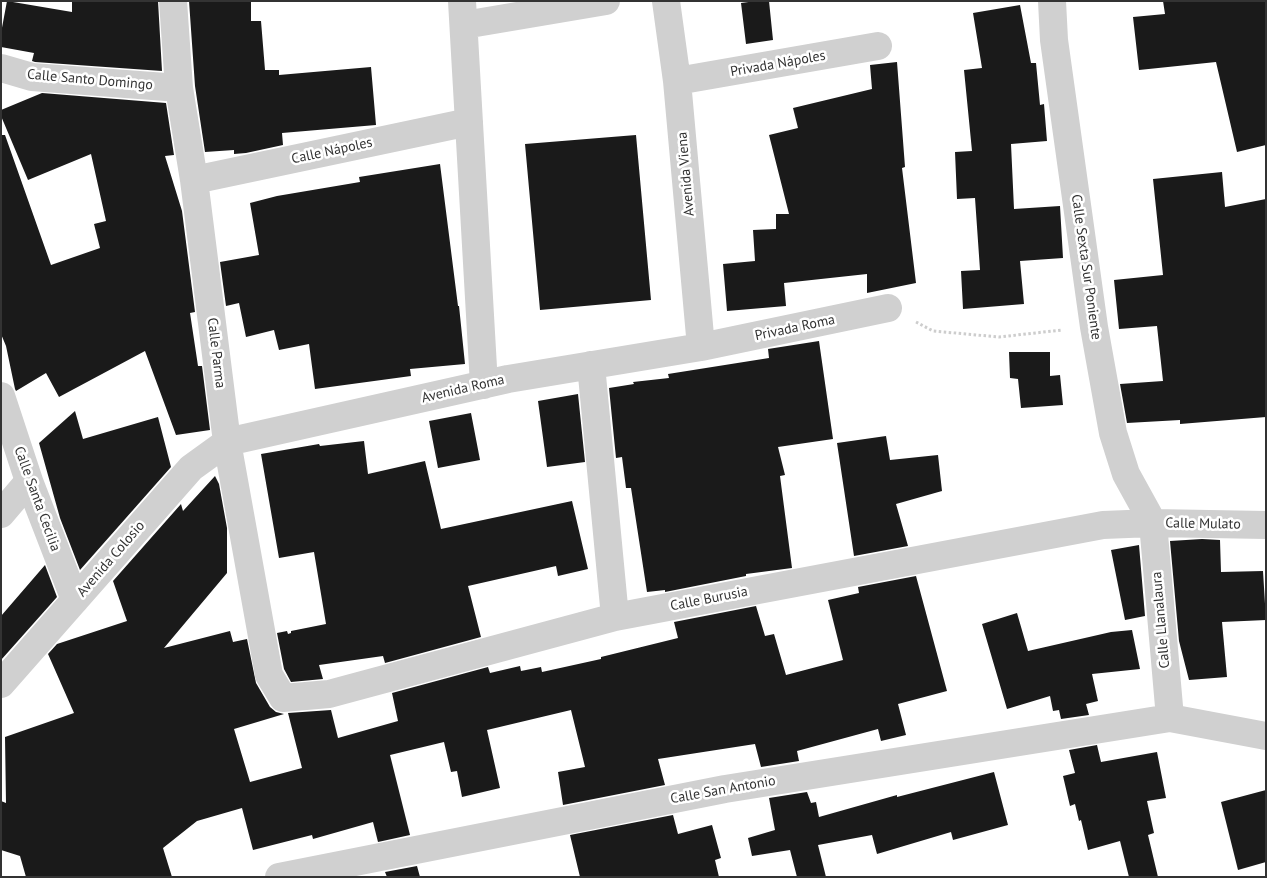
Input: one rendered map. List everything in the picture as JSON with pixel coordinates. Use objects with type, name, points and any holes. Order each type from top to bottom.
[{"type":"street","name":"Calle Parma","points":[[173,1],[179,88],[194,180],[227,442],[269,675],[283,698]]},
{"type":"street","points":[[484,385],[463,13],[606,1]]},
{"type":"street","name":"Avenida Viena","points":[[666,1],[678,82],[701,347]]},
{"type":"street","name":"Calle Sexta Sur Poniente","points":[[1052,1],[1054,40],[1094,327],[1113,433],[1126,474],[1146,523]]},
{"type":"street","name":"Privada Nápoles","points":[[678,82],[878,46]]},
{"type":"street","name":"Calle Santo Domingo","points":[[1,68],[32,77],[179,88]]},
{"type":"street","name":"Calle Nápoles","points":[[194,180],[469,122]]},
{"type":"street","name":"Privada Roma","points":[[701,347],[888,308]]},
{"type":"street","name":"Avenida Roma","points":[[227,442],[484,385],[701,347]]},
{"type":"street","points":[[591,365],[615,617]]},
{"type":"street","name":"Calle Santa Cecilia","points":[[1,396],[29,481],[75,600]]},
{"type":"street","name":"Avenida Colosio","points":[[1,684],[191,468],[227,442]]},
{"type":"street","points":[[1,514],[29,481]]},
{"type":"street","name":"Calle Mulato","points":[[1146,523],[1266,525]]},
{"type":"street","name":"Calle Burusia","points":[[283,698],[329,694],[615,617],[1104,525],[1146,523]]},
{"type":"street","name":"Calle Llanalaura","points":[[1146,523],[1170,718]]},
{"type":"street","name":"Calle San Antonio","points":[[279,877],[725,789],[1170,718],[1266,736]]},
{"type":"path","points":[[888,308],[932,331],[999,337],[1094,327]]},
{"type":"building","points":[[7,1],[72,12],[72,1],[158,1],[162,71],[35,62],[32,61],[34,53],[1,47],[1,33]]},
{"type":"building","points":[[189,1],[251,1],[251,21],[261,21],[265,70],[279,70],[279,75],[371,67],[376,125],[282,133],[283,145],[246,153],[234,154],[234,150],[205,152],[195,86]]},
{"type":"building","points":[[769,1],[773,40],[746,44],[741,3]]},
{"type":"building","points":[[1163,1],[1266,1],[1266,145],[1237,152],[1216,62],[1139,70],[1133,17],[1165,14]]},
{"type":"building","points":[[1020,5],[1031,63],[1036,63],[1040,105],[1044,104],[1047,141],[1011,144],[1014,209],[1060,206],[1063,258],[1020,261],[1024,304],[963,309],[961,271],[980,270],[975,198],[957,199],[955,152],[972,151],[964,70],[982,68],[973,13]]},
{"type":"building","points":[[897,62],[905,167],[902,168],[916,283],[867,293],[867,274],[784,283],[786,306],[727,311],[723,264],[755,261],[753,230],[776,229],[776,214],[789,214],[769,135],[798,128],[793,108],[872,89],[870,65]]},
{"type":"building","points":[[42,93],[166,103],[174,155],[165,156],[182,211],[195,312],[190,313],[198,366],[202,366],[210,430],[176,435],[145,351],[59,397],[46,373],[16,391],[15,389],[6,346],[1,334],[1,135],[5,135],[51,265],[100,248],[94,224],[106,221],[91,154],[28,180],[1,116],[1,110]]},
{"type":"building","points":[[636,135],[651,300],[540,310],[525,144]]},
{"type":"building","points":[[440,164],[465,364],[410,369],[411,376],[315,389],[309,344],[279,350],[274,330],[246,337],[239,303],[226,306],[220,262],[259,255],[250,203],[277,196],[360,182],[359,177]]},
{"type":"building","points":[[1222,172],[1225,207],[1266,199],[1266,417],[1180,424],[1180,420],[1127,423],[1120,384],[1163,381],[1157,326],[1119,329],[1114,280],[1163,275],[1153,179]]},
{"type":"building","points":[[819,341],[833,439],[778,447],[785,475],[780,476],[792,568],[746,574],[746,576],[665,592],[665,590],[647,592],[631,488],[626,488],[622,457],[616,458],[609,388],[634,384],[633,382],[669,378],[668,374],[769,358],[768,349]]},
{"type":"building","points":[[1009,352],[1050,352],[1050,376],[1060,375],[1063,405],[1021,408],[1018,379],[1010,378]]},
{"type":"building","points":[[578,394],[585,462],[547,467],[538,401]]},
{"type":"building","points":[[75,411],[83,439],[158,417],[171,467],[80,570],[60,518],[39,443]]},
{"type":"building","points":[[471,413],[480,460],[438,468],[429,421]]},
{"type":"building","points":[[886,436],[890,460],[938,455],[942,491],[896,504],[908,546],[854,556],[837,443]]},
{"type":"building","points":[[364,441],[368,474],[425,461],[441,529],[572,501],[588,569],[558,576],[556,566],[468,586],[481,637],[385,663],[383,656],[319,665],[323,679],[291,682],[284,669],[277,633],[287,631],[288,634],[291,631],[326,624],[314,552],[279,558],[261,454],[319,444],[320,446]]},
{"type":"building","points":[[215,476],[219,484],[227,528],[227,573],[164,648],[230,631],[233,642],[247,639],[256,683],[270,707],[276,712],[284,714],[234,729],[250,782],[302,768],[288,713],[331,710],[338,738],[398,721],[392,693],[488,667],[490,673],[520,666],[521,671],[541,667],[542,672],[601,659],[601,657],[678,638],[674,622],[756,606],[765,636],[774,634],[786,675],[843,660],[828,600],[859,593],[858,587],[916,576],[947,691],[898,704],[906,735],[881,741],[878,729],[797,751],[799,761],[761,767],[755,744],[658,759],[665,785],[563,805],[558,772],[585,767],[571,710],[487,730],[500,788],[462,797],[457,771],[451,772],[444,742],[390,755],[410,835],[378,842],[373,822],[313,839],[312,835],[253,850],[242,808],[197,821],[163,848],[172,877],[26,877],[20,856],[1,850],[1,801],[6,803],[5,737],[74,713],[48,654],[57,644],[127,621],[113,581],[181,504],[183,511]]},
{"type":"building","points":[[1220,540],[1221,572],[1263,571],[1266,620],[1222,622],[1227,677],[1189,680],[1179,641],[1170,541]]},
{"type":"building","points":[[1139,545],[1145,616],[1125,620],[1111,550]]},
{"type":"building","points":[[45,565],[57,597],[1,660],[1,616]]},
{"type":"building","points":[[1017,613],[1028,651],[1111,632],[1132,630],[1140,669],[1092,674],[1098,701],[1086,704],[1089,715],[1061,719],[1059,710],[1053,711],[1050,696],[1007,709],[982,624]]},
{"type":"building","points":[[1097,745],[1101,762],[1157,752],[1166,798],[1147,801],[1154,833],[1148,835],[1158,877],[1129,877],[1120,841],[1088,850],[1075,804],[1070,806],[1063,776],[1075,773],[1069,750]]},
{"type":"building","points":[[994,772],[1008,825],[953,840],[951,832],[877,854],[872,835],[818,845],[826,877],[797,877],[790,850],[752,856],[748,838],[775,830],[769,798],[807,792],[811,803],[816,802],[819,817],[897,795],[897,797]]},
{"type":"building","points":[[1266,790],[1266,862],[1238,870],[1221,802]]},
{"type":"building","points":[[673,815],[678,834],[712,825],[721,858],[715,860],[719,877],[580,877],[570,835]]},
{"type":"building","points":[[417,866],[420,877],[387,877],[385,872]]}]
